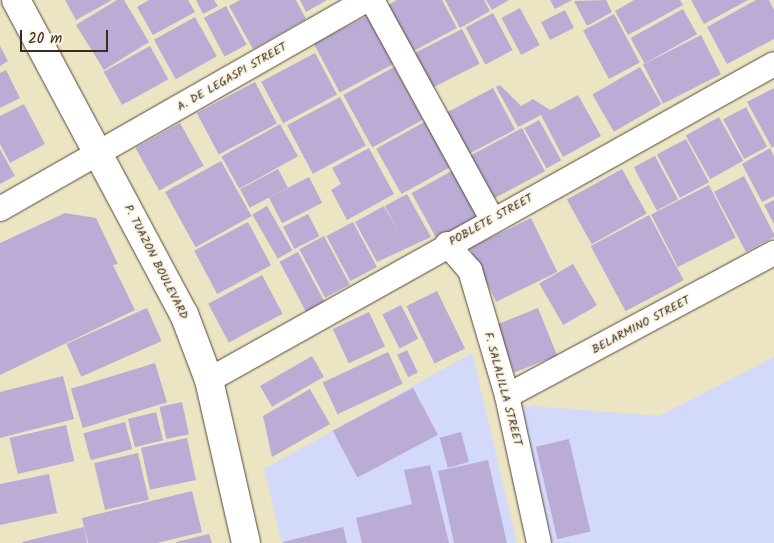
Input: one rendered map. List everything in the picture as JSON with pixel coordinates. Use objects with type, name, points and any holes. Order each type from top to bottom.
[{"type":"main road","name":"P. TUAZON BOULEVARD","points":[[16,0],[184,314],[209,380],[246,543]]},
{"type":"street","name":"A. DE LEGASPI STREET","points":[[0,209],[366,0]]},
{"type":"street","points":[[372,0],[492,219]]},
{"type":"street","name":"POBLETE STREET","points":[[209,380],[447,244],[774,64]]},
{"type":"street","name":"F. SALALILLA STREET","points":[[447,244],[470,270],[508,396],[539,543]]},
{"type":"street","name":"BELARMINO STREET","points":[[508,396],[774,253]]},
{"type":"shaded area","points":[[472,353],[517,543],[282,543],[264,469]]},
{"type":"shaded area","points":[[774,357],[774,543],[551,543],[520,405],[659,416]]},
{"type":"building","points":[[65,0],[112,0],[76,20]]},
{"type":"building","points":[[117,0],[124,0],[149,42],[104,70],[76,25]]},
{"type":"building","points":[[149,0],[188,0],[195,12],[153,35],[137,7]]},
{"type":"building","points":[[196,0],[214,0],[218,6],[203,14]]},
{"type":"building","points":[[240,0],[296,0],[306,19],[253,49],[229,6]]},
{"type":"building","points":[[300,0],[327,0],[306,12]]},
{"type":"building","points":[[397,0],[442,0],[457,28],[406,55],[381,9]]},
{"type":"building","points":[[445,0],[484,0],[490,11],[460,28]]},
{"type":"building","points":[[486,0],[509,0],[492,10]]},
{"type":"building","points":[[550,0],[572,0],[555,9]]},
{"type":"building","points":[[606,0],[612,12],[587,26],[574,1]]},
{"type":"building","points":[[634,0],[680,0],[683,5],[628,35],[615,11]]},
{"type":"building","points":[[691,0],[748,0],[704,24]]},
{"type":"building","points":[[756,0],[769,0],[774,10],[774,39],[727,64],[707,27]]},
{"type":"building","points":[[226,6],[247,45],[225,57],[204,18]]},
{"type":"building","points":[[520,8],[540,45],[521,55],[501,18]]},
{"type":"building","points":[[683,9],[697,34],[645,63],[631,38]]},
{"type":"building","points":[[565,10],[574,28],[550,40],[541,22]]},
{"type":"building","points":[[374,12],[400,61],[340,92],[314,44]]},
{"type":"building","points":[[493,13],[513,50],[485,65],[466,28]]},
{"type":"building","points":[[614,14],[640,63],[609,79],[583,30]]},
{"type":"building","points":[[195,17],[217,56],[176,79],[154,40]]},
{"type":"building","points":[[462,29],[480,64],[428,90],[410,55]]},
{"type":"building","points":[[701,35],[721,74],[663,104],[643,65]]},
{"type":"building","points":[[0,46],[8,61],[0,66]]},
{"type":"building","points":[[150,46],[168,79],[122,105],[104,72]]},
{"type":"building","points":[[315,53],[337,94],[283,123],[261,82]]},
{"type":"building","points":[[394,67],[423,119],[372,148],[343,95]]},
{"type":"building","points":[[640,67],[662,104],[614,132],[592,94]]},
{"type":"building","points":[[6,70],[20,98],[0,108],[0,73]]},
{"type":"building","points":[[255,82],[277,123],[219,154],[197,113]]},
{"type":"building","points":[[500,85],[521,106],[533,99],[550,110],[578,95],[601,136],[563,157],[541,115],[518,127],[496,87]]},
{"type":"building","points":[[493,88],[515,129],[467,155],[445,113]]},
{"type":"building","points":[[774,88],[774,146],[772,148],[747,102]]},
{"type":"building","points":[[340,97],[366,146],[313,174],[287,125]]},
{"type":"building","points":[[24,104],[45,144],[10,163],[0,144],[0,116]]},
{"type":"building","points":[[746,107],[767,147],[744,159],[723,119]]},
{"type":"building","points":[[719,117],[743,161],[710,179],[686,135]]},
{"type":"building","points":[[539,120],[561,160],[546,168],[524,128]]},
{"type":"building","points":[[426,121],[451,166],[401,194],[376,149]]},
{"type":"building","points":[[180,123],[204,166],[159,191],[135,148]]},
{"type":"building","points":[[280,124],[298,156],[239,189],[221,156]]},
{"type":"building","points":[[522,128],[545,171],[492,199],[469,156]]},
{"type":"building","points":[[686,139],[709,182],[680,198],[657,154]]},
{"type":"building","points":[[369,148],[394,194],[347,220],[331,190],[341,184],[332,168]]},
{"type":"building","points":[[770,148],[774,156],[774,196],[762,202],[742,164]]},
{"type":"building","points":[[0,149],[15,176],[0,184]]},
{"type":"building","points":[[655,156],[678,199],[657,211],[634,167]]},
{"type":"building","points":[[221,161],[252,216],[196,247],[165,192]]},
{"type":"building","points":[[457,168],[483,215],[438,240],[412,193]]},
{"type":"building","points":[[278,169],[288,188],[250,208],[240,189]]},
{"type":"building","points":[[622,169],[647,214],[592,244],[567,200]]},
{"type":"building","points":[[744,176],[774,234],[774,237],[746,252],[714,192]]},
{"type":"building","points":[[309,177],[322,203],[282,223],[269,197]]},
{"type":"building","points":[[709,185],[736,238],[678,267],[651,215]]},
{"type":"building","points":[[407,194],[431,237],[377,262],[355,222],[384,206],[399,233],[385,206]]},
{"type":"building","points":[[774,200],[774,224],[764,205]]},
{"type":"building","points":[[267,206],[292,250],[278,259],[252,214]]},
{"type":"building","points":[[65,213],[96,218],[118,264],[113,265],[135,310],[0,375],[0,243]]},
{"type":"building","points":[[308,214],[319,236],[294,249],[283,227]]},
{"type":"building","points":[[649,215],[684,280],[625,311],[591,246]]},
{"type":"building","points":[[531,218],[557,272],[496,302],[470,248]]},
{"type":"building","points":[[248,222],[271,265],[217,294],[194,251]]},
{"type":"building","points":[[353,222],[377,267],[350,281],[327,236]]},
{"type":"building","points":[[324,236],[350,285],[325,298],[299,249]]},
{"type":"building","points":[[298,252],[325,302],[306,312],[279,262]]},
{"type":"building","points":[[573,264],[597,306],[563,325],[539,284]]},
{"type":"building","points":[[262,275],[283,314],[229,342],[208,304]]},
{"type":"building","points":[[437,291],[465,349],[434,363],[406,306]]},
{"type":"building","points":[[401,305],[418,339],[400,348],[382,315]]},
{"type":"building","points":[[147,308],[162,341],[81,377],[67,344]]},
{"type":"building","points":[[538,308],[557,355],[514,373],[495,325]]},
{"type":"building","points":[[369,312],[385,346],[349,363],[333,329]]},
{"type":"building","points":[[407,350],[418,372],[408,377],[397,355]]},
{"type":"building","points":[[388,352],[403,384],[338,414],[323,382]]},
{"type":"building","points":[[312,356],[324,377],[272,407],[260,386]]},
{"type":"building","points":[[155,363],[167,402],[83,428],[71,389]]},
{"type":"building","points":[[63,376],[74,419],[0,438],[0,392]]},
{"type":"building","points":[[413,388],[438,435],[358,478],[333,431]]},
{"type":"building","points":[[310,389],[330,424],[272,457],[263,416]]},
{"type":"building","points":[[182,402],[189,434],[166,439],[160,407]]},
{"type":"building","points":[[156,412],[163,440],[135,447],[128,419]]},
{"type":"building","points":[[125,422],[132,449],[91,460],[83,433]]},
{"type":"building","points":[[66,425],[74,461],[18,474],[9,438]]},
{"type":"building","points":[[461,432],[469,462],[448,468],[440,438]]},
{"type":"building","points":[[187,438],[196,480],[150,490],[141,448]]},
{"type":"building","points":[[569,439],[590,532],[557,539],[536,447]]},
{"type":"building","points":[[138,453],[149,500],[105,510],[94,463]]},
{"type":"building","points":[[488,460],[507,543],[454,543],[438,471]]},
{"type":"building","points":[[430,465],[449,543],[362,543],[356,518],[412,504],[404,470]]},
{"type":"building","points":[[49,474],[57,513],[0,525],[0,484]]},
{"type":"building","points":[[192,491],[202,532],[157,543],[88,543],[82,518]]},
{"type":"building","points":[[84,527],[87,543],[22,543],[22,542]]},
{"type":"building","points":[[343,527],[347,543],[283,543],[283,542]]},
{"type":"building","points":[[209,534],[212,543],[176,543],[176,542]]}]
